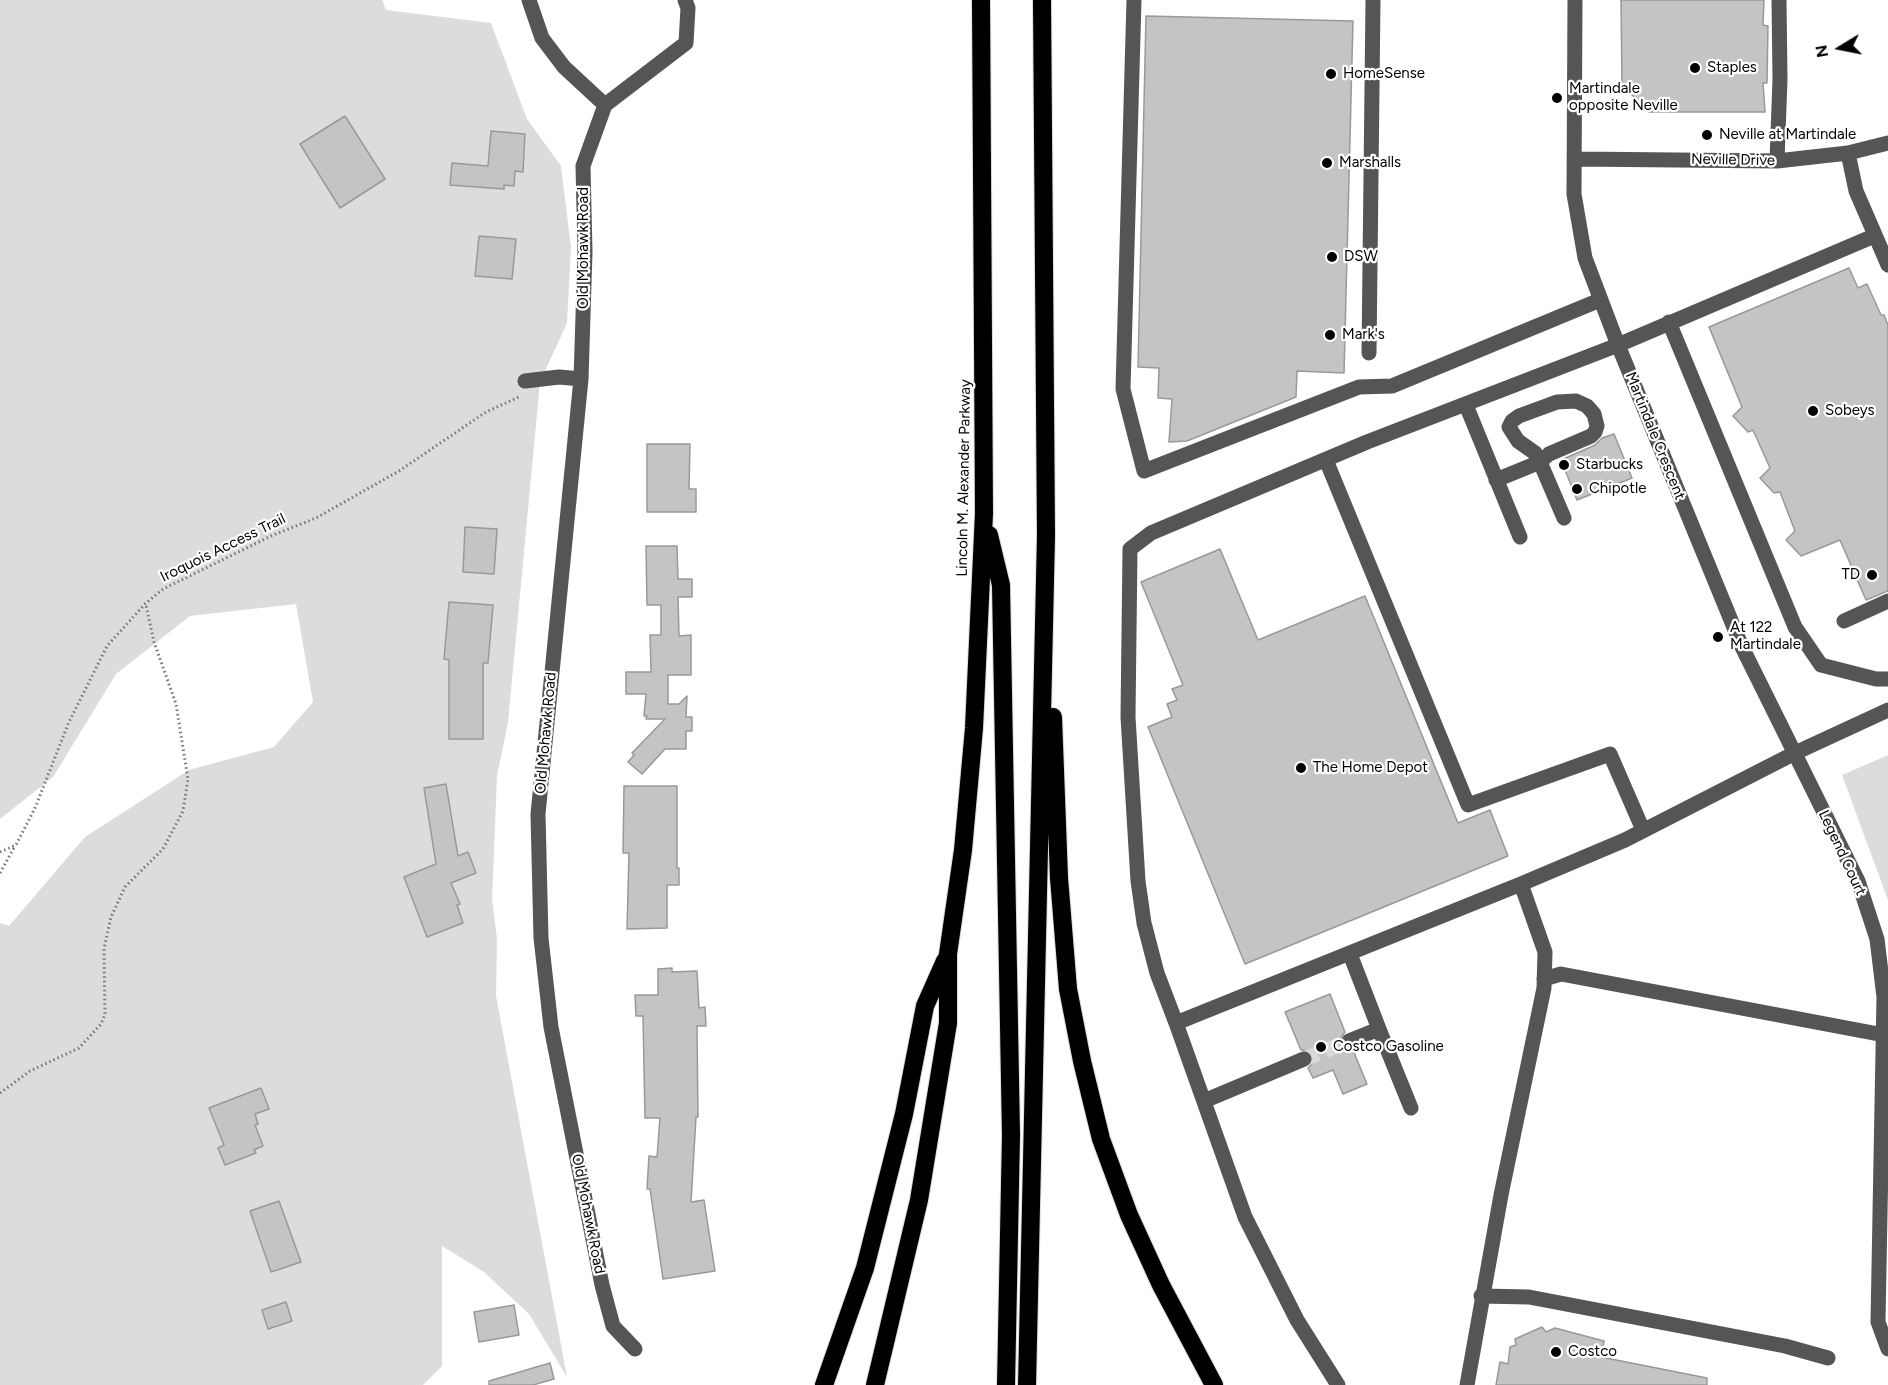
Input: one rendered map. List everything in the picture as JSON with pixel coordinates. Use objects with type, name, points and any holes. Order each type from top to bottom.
[{"type":"highway","name":"Lincoln M. Alexander Parkway","points":[[948,954],[963,850],[974,728],[984,513],[981,0]]},
{"type":"highway","points":[[1027,1385],[1046,535],[1044,5]]},
{"type":"highway","points":[[984,513],[1001,585],[1011,1135],[1006,1385]]},
{"type":"highway","points":[[1046,535],[1059,878],[1068,989],[1082,1061],[1101,1139],[1128,1215],[1161,1285],[1214,1385]]},
{"type":"highway","points":[[824,1385],[865,1268],[904,1114],[925,1006],[948,954]]},
{"type":"highway","points":[[875,1385],[918,1200],[948,1023],[948,954]]},
{"type":"street","points":[[529,0],[542,38],[564,67],[605,105],[687,43],[688,8],[685,0]]},
{"type":"street","points":[[1134,0],[1123,389],[1144,471],[1359,387],[1392,386],[1600,300]]},
{"type":"street","points":[[1369,352],[1373,0]]},
{"type":"street","name":"Martindale Crescent","points":[[1575,0],[1576,159],[1574,194],[1585,258],[1618,345],[1742,647],[1795,753]]},
{"type":"street","points":[[1777,161],[1780,79],[1779,0]]},
{"type":"street","name":"Old Mohawk Road","points":[[605,105],[584,166],[585,252],[580,380],[538,814],[541,938],[551,1027],[602,1285],[613,1326],[636,1349]]},
{"type":"street","name":"Neville Drive","points":[[1576,159],[1777,161],[1848,153],[1888,142]]},
{"type":"street","points":[[1848,153],[1856,191],[1888,265]]},
{"type":"street","points":[[1338,1385],[1297,1320],[1245,1217],[1157,974],[1144,923],[1138,881],[1128,717],[1130,549],[1150,533],[1326,460],[1618,345],[1874,236]]},
{"type":"street","points":[[1670,322],[1795,627],[1821,665],[1876,679],[1888,679]]},
{"type":"street","points":[[525,381],[559,377],[580,380]]},
{"type":"street","points":[[1497,480],[1540,462],[1549,454],[1591,436],[1597,426],[1594,414],[1587,406],[1568,400],[1519,416],[1512,421],[1509,427],[1518,441],[1529,447],[1540,462],[1564,518]]},
{"type":"street","points":[[1466,405],[1520,537]]},
{"type":"street","points":[[1326,460],[1468,805],[1610,754],[1643,830]]},
{"type":"street","points":[[1844,621],[1888,601]]},
{"type":"street","points":[[1176,1023],[1625,840],[1795,753],[1888,710]]},
{"type":"street","name":"Legend Court","points":[[1795,753],[1858,881],[1877,939],[1884,997],[1878,1322],[1888,1349]]},
{"type":"street","points":[[1467,1385],[1481,1296],[1544,979],[1545,952],[1521,884]]},
{"type":"street","points":[[1350,954],[1412,1108]]},
{"type":"street","points":[[1544,979],[1561,974],[1884,1035]]},
{"type":"street","points":[[1349,1041],[1379,1029]]},
{"type":"street","points":[[1204,1101],[1304,1059]]},
{"type":"street","points":[[1481,1296],[1529,1297],[1785,1346],[1827,1359]]},
{"type":"path","name":"Iroquois Access Trail","points":[[0,873],[35,808],[69,722],[107,645],[146,604],[163,589],[316,518],[399,471],[486,412],[524,395],[525,381]]},
{"type":"path","points":[[0,1093],[30,1071],[79,1048],[101,1024],[105,1014],[104,949],[111,917],[125,887],[163,849],[183,811],[188,779],[176,704],[154,642],[146,604]]},
{"type":"path","points":[[0,852],[16,845]]},
{"type":"shaded area","points":[[0,0],[382,0],[386,10],[491,23],[527,119],[561,166],[571,248],[567,323],[540,382],[508,722],[497,776],[492,899],[497,939],[496,996],[567,1377],[529,1314],[484,1272],[442,1246],[442,1366],[423,1385],[0,1385],[0,923],[9,926],[85,837],[189,770],[274,747],[313,702],[296,604],[190,616],[116,674],[53,777],[0,819]]},
{"type":"shaded area","points":[[1888,755],[1888,900],[1842,775]]},
{"type":"building","name":"Staples","points":[[1621,0],[1764,0],[1763,25],[1768,26],[1767,83],[1763,83],[1765,112],[1649,112],[1622,85]]},
{"type":"building","points":[[1146,16],[1353,21],[1344,373],[1297,371],[1296,397],[1187,441],[1169,442],[1172,399],[1158,398],[1159,368],[1138,367]]},
{"type":"building","points":[[345,116],[385,179],[340,208],[300,144]]},
{"type":"building","points":[[491,131],[525,134],[523,172],[515,171],[514,186],[504,185],[504,189],[450,185],[452,163],[488,166]]},
{"type":"building","points":[[479,236],[516,239],[512,279],[475,276]]},
{"type":"building","name":"Sobeys","points":[[1849,268],[1858,288],[1867,284],[1888,325],[1888,591],[1866,600],[1840,540],[1801,556],[1786,540],[1795,531],[1780,492],[1774,493],[1760,478],[1770,468],[1753,430],[1748,432],[1733,416],[1742,407],[1709,327]]},
{"type":"building","points":[[1614,434],[1632,478],[1577,500],[1561,460]]},
{"type":"building","points":[[647,444],[690,444],[689,489],[696,489],[696,512],[647,512]]},
{"type":"building","points":[[465,527],[497,529],[494,574],[463,572]]},
{"type":"building","points":[[646,546],[677,546],[678,579],[692,579],[692,597],[678,597],[679,636],[691,635],[691,675],[668,675],[668,704],[679,704],[687,696],[686,717],[692,717],[692,731],[686,731],[686,749],[665,749],[642,774],[628,762],[634,755],[632,753],[665,719],[646,719],[647,716],[644,716],[646,694],[626,694],[626,672],[651,672],[650,635],[661,635],[661,605],[647,605]]},
{"type":"building","name":"The Home Depot","points":[[1220,549],[1258,640],[1365,596],[1458,823],[1490,810],[1508,856],[1245,964],[1148,727],[1172,717],[1167,704],[1177,700],[1172,689],[1183,685],[1141,582]]},
{"type":"building","points":[[449,602],[493,605],[488,663],[483,663],[483,739],[449,739],[449,660],[444,659]]},
{"type":"building","points":[[446,784],[458,856],[468,852],[476,873],[451,883],[460,904],[457,905],[463,923],[427,937],[404,877],[436,864],[424,788]]},
{"type":"building","points":[[624,786],[677,786],[679,885],[667,885],[667,928],[627,929],[629,853],[623,853]]},
{"type":"building","points":[[672,968],[672,972],[697,971],[699,1008],[705,1007],[706,1026],[697,1026],[698,1117],[696,1117],[691,1202],[704,1200],[715,1271],[663,1279],[650,1189],[647,1189],[649,1156],[657,1157],[660,1118],[645,1118],[643,1016],[636,1016],[635,995],[658,995],[658,969]]},
{"type":"building","points":[[1330,994],[1345,1032],[1340,1039],[1340,1045],[1347,1050],[1353,1050],[1367,1084],[1343,1094],[1333,1070],[1313,1078],[1308,1068],[1312,1064],[1313,1056],[1309,1051],[1301,1050],[1285,1012]]},
{"type":"building","points":[[261,1088],[269,1109],[255,1114],[258,1124],[255,1125],[263,1146],[254,1150],[256,1153],[225,1165],[218,1148],[224,1145],[209,1108]]},
{"type":"building","points":[[279,1201],[301,1262],[271,1272],[250,1211]]},
{"type":"building","points":[[286,1302],[292,1321],[268,1329],[262,1310]]},
{"type":"building","points":[[514,1305],[519,1335],[479,1342],[474,1312]]},
{"type":"building","name":"Costco","points":[[1542,1327],[1546,1332],[1555,1328],[1604,1341],[1601,1357],[1707,1378],[1707,1385],[1496,1385],[1500,1362],[1508,1364],[1510,1347],[1516,1345],[1515,1339]]},
{"type":"building","points":[[550,1363],[554,1379],[533,1385],[489,1385],[489,1381]]},
{"type":"tunnel","points":[[1304,1059],[1349,1041]]},
{"type":"place","name":"Staples","points":[[1695,68]]},
{"type":"place","name":"HomeSense","points":[[1331,74]]},
{"type":"place","name":"Martindale opposite Neville","points":[[1557,98]]},
{"type":"place","name":"Neville at Martindale","points":[[1707,135]]},
{"type":"place","name":"Marshalls","points":[[1327,163]]},
{"type":"place","name":"DSW","points":[[1332,257]]},
{"type":"place","name":"Mark's","points":[[1330,335]]},
{"type":"place","name":"Sobeys","points":[[1813,411]]},
{"type":"place","name":"Starbucks","points":[[1564,465]]},
{"type":"place","name":"Chipotle","points":[[1577,489]]},
{"type":"place","name":"TD","points":[[1872,575]]},
{"type":"place","name":"At 122 Martindale","points":[[1718,637]]},
{"type":"place","name":"The Home Depot","points":[[1301,768]]},
{"type":"place","name":"Costco Gasoline","points":[[1321,1047]]},
{"type":"place","name":"Costco","points":[[1556,1352]]}]
